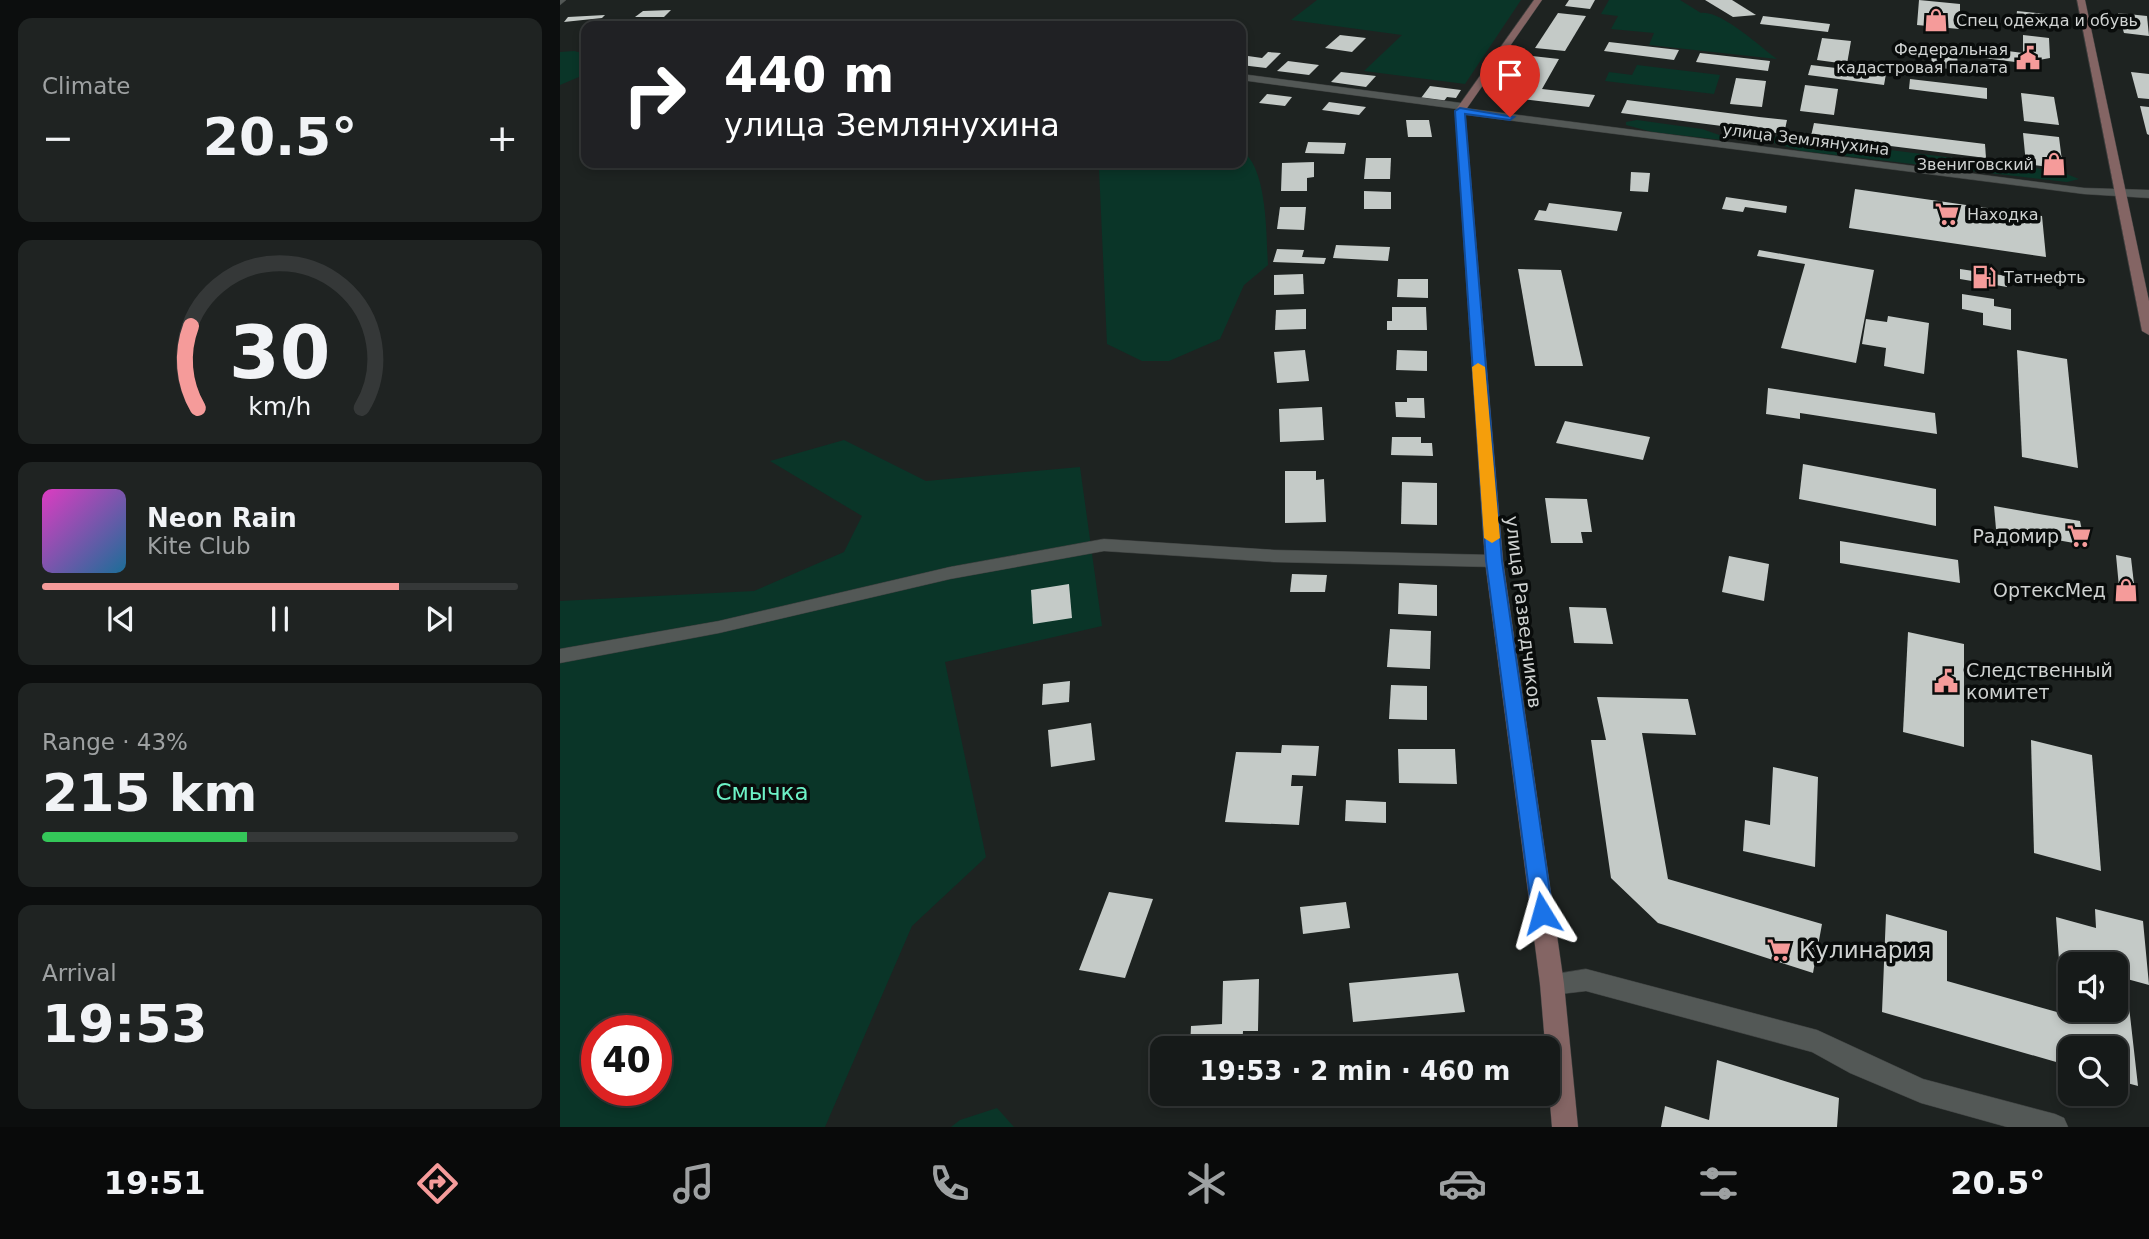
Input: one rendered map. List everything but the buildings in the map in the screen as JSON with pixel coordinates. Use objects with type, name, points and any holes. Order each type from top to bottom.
[{"type":"street","points":[[1461,108],[1538,0]]},
{"type":"street","points":[[2081,0],[2149,331]]},
{"type":"street","name":"улица Землянухина","points":[[1246,79],[2119,193],[2149,194]]},
{"type":"street","name":"улица Разведчиков","points":[[1461,108],[1494,561],[1552,984],[1565,1127]]},
{"type":"street","points":[[560,656],[719,627],[950,573],[1104,545],[1274,556],[1494,561]]},
{"type":"street","points":[[1552,984],[1586,980],[1817,1042],[1858,1064],[1921,1091],[2055,1127]]},
{"type":"green space","points":[[1317,0],[1521,0],[1465,84],[1364,71],[1402,35],[1291,20]]},
{"type":"green space","points":[[1609,0],[1680,0],[1701,13],[1719,17],[1729,23],[1777,59],[1649,45],[1654,33],[1611,29],[1618,16],[1601,14]]},
{"type":"green space","points":[[560,52],[581,53],[581,76],[560,85]]},
{"type":"green space","points":[[1637,65],[1720,75],[1714,94],[1605,81],[1609,72],[1632,75]]},
{"type":"green space","points":[[1637,120],[1702,129],[1725,137],[1722,140],[1652,132],[1626,125],[1626,122]]},
{"type":"green space","points":[[1777,136],[2059,171],[2079,179],[2067,182],[1802,151],[1774,143],[1772,138]]},
{"type":"green space","points":[[1246,155],[1250,159],[1261,186],[1264,203],[1268,265],[1244,285],[1220,339],[1169,361],[1142,361],[1107,344],[1099,169],[1246,168]]},
{"type":"green space","name":"Смычка","points":[[844,440],[926,481],[1080,467],[1102,626],[945,662],[986,857],[912,926],[825,1127],[560,1127],[560,601],[754,591],[844,552],[862,516],[770,461]]},
{"type":"green space","points":[[997,1108],[1014,1127],[951,1127],[960,1120]]},
{"type":"slow traffic","points":[[1478,367],[1492,538]]},
{"type":"place","name":"Спец одежда и обувь","points":[[1936,20]]},
{"type":"place","name":"Федеральная кадастровая палата","points":[[2028,58]]},
{"type":"place","name":"Звениговский","points":[[2054,164]]},
{"type":"place","name":"Находка","points":[[1947,214]]},
{"type":"place","name":"Татнефть","points":[[1984,277]]},
{"type":"place","name":"Радомир","points":[[2079,536]]},
{"type":"place","name":"ОртексМед","points":[[2126,590]]},
{"type":"place","name":"Следственный комитет","points":[[1946,681]]},
{"type":"place","name":"Кулинария","points":[[1779,950]]},
{"type":"route","points":[[1510,117],[1460,111],[1494,561],[1542,913]]}]
